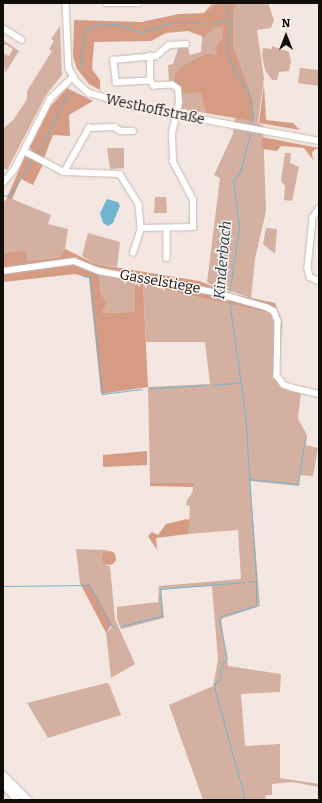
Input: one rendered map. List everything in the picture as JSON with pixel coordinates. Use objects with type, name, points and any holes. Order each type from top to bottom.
[{"type":"main road","points":[[3,775],[28,800]]},
{"type":"main road","points":[[3,784],[18,800]]},
{"type":"street","points":[[3,183],[24,151],[50,99],[73,77],[67,52],[66,3]]},
{"type":"street","points":[[106,3],[138,3]]},
{"type":"street","points":[[3,28],[20,37]]},
{"type":"street","points":[[150,81],[115,82],[113,60],[156,56],[169,45],[186,44]]},
{"type":"street","points":[[141,228],[194,226],[193,200],[173,165],[172,133],[177,115],[178,89],[172,85],[154,86],[150,81],[150,56]]},
{"type":"street","name":"Westhoffstraße","points":[[73,77],[83,89],[97,97],[177,115],[319,141]]},
{"type":"street","points":[[64,172],[88,128],[114,127],[121,131],[133,131]]},
{"type":"street","points":[[24,151],[64,172],[120,174],[139,205],[141,228],[133,252]]},
{"type":"street","points":[[319,209],[313,218],[308,268],[310,277],[319,281]]},
{"type":"street","points":[[167,228],[167,258]]},
{"type":"street","name":"Gasselstiege","points":[[3,271],[74,262],[99,272],[226,296],[274,311],[278,321],[277,376],[292,388],[319,394]]},
{"type":"shaded area","points":[[212,3],[268,3],[274,20],[271,28],[257,30],[264,78],[258,123],[263,126],[266,211],[255,259],[251,298],[207,283],[220,178],[214,175],[233,134],[235,118],[182,109],[180,88],[169,82],[168,65],[173,64],[179,46],[188,48],[190,55],[201,52],[204,13]]},
{"type":"shaded area","points":[[218,3],[237,3],[233,11],[233,47],[253,101],[253,121],[206,113],[201,92],[181,94],[180,88],[174,83],[175,74],[181,67],[206,54],[218,55],[215,49],[223,37],[222,27],[213,28],[204,37],[188,31],[166,33],[151,41],[94,42],[92,69],[100,80],[100,90],[89,84],[77,69],[73,56],[74,20],[141,22],[179,14],[204,13]]},
{"type":"shaded area","points":[[60,26],[62,75],[46,95],[7,170],[3,168],[4,128],[14,119],[27,99],[27,91],[52,51],[49,49],[54,41],[51,39]]},
{"type":"shaded area","points":[[3,40],[19,51],[5,73],[3,53],[9,56],[13,49],[5,44],[3,46]]},
{"type":"shaded area","points":[[272,46],[289,52],[291,61],[289,71],[279,72],[277,80],[272,80],[265,70],[262,55],[263,48],[272,49]]},
{"type":"shaded area","points":[[300,68],[319,70],[319,86],[298,83]]},
{"type":"shaded area","points":[[264,84],[266,120],[293,123],[300,130],[259,123]]},
{"type":"shaded area","points":[[67,88],[93,101],[69,115],[70,136],[53,135],[44,158],[31,151],[30,147],[50,107]]},
{"type":"shaded area","points":[[262,137],[319,149],[315,149],[312,153],[313,160],[304,148],[281,146],[277,151],[262,149]]},
{"type":"shaded area","points":[[107,148],[124,148],[124,168],[110,169]]},
{"type":"shaded area","points":[[285,153],[291,153],[290,163],[299,167],[292,201],[284,200],[285,186],[281,181]]},
{"type":"shaded area","points":[[25,156],[43,164],[33,185],[21,179],[12,199],[6,200]]},
{"type":"shaded area","points":[[155,197],[166,197],[167,213],[154,213]]},
{"type":"shaded area","points":[[12,199],[51,215],[48,224],[68,229],[65,249],[60,257],[28,261],[26,252],[3,253],[3,201]]},
{"type":"shaded area","points":[[266,228],[277,229],[275,254],[263,244]]},
{"type":"shaded area","points":[[88,233],[120,242],[117,267],[96,264],[82,256]]},
{"type":"shaded area","points":[[65,249],[96,264],[199,281],[233,294],[275,303],[282,322],[279,375],[275,378],[274,322],[269,313],[143,285],[148,387],[101,394],[89,278],[75,274],[3,282],[3,253],[26,251],[28,261],[60,257]],"holes":[[[99,272],[128,277],[135,281],[135,312],[102,313],[107,302],[101,294]]]},
{"type":"shaded area","points":[[99,272],[128,277],[135,281],[136,312],[102,313],[107,302],[101,294]]},
{"type":"shaded area","points":[[143,285],[269,313],[274,322],[275,378],[288,389],[301,392],[298,419],[307,435],[306,445],[318,448],[313,476],[300,475],[299,486],[250,481],[260,606],[221,619],[228,666],[281,674],[280,692],[241,694],[245,746],[280,744],[280,778],[319,784],[319,787],[292,782],[272,784],[272,795],[266,795],[265,800],[203,800],[169,705],[213,686],[218,660],[212,586],[161,589],[164,618],[121,629],[117,619],[117,607],[158,602],[159,586],[241,579],[238,530],[188,534],[190,506],[186,505],[187,500],[192,493],[194,483],[150,483],[148,387],[210,384],[205,342],[146,342]]},
{"type":"shaded area","points":[[147,451],[147,465],[103,467],[103,455]]},
{"type":"shaded area","points":[[150,483],[194,483],[194,487],[150,486]]},
{"type":"shaded area","points":[[187,519],[190,521],[188,534],[156,538],[157,550],[148,536],[152,532],[158,535],[166,524]]},
{"type":"shaded area","points":[[76,549],[107,550],[102,559],[107,566],[110,566],[115,619],[135,664],[111,678],[106,633],[112,627],[90,584],[80,583]]},
{"type":"shaded area","points":[[109,551],[114,553],[116,558],[114,563],[109,565],[104,563],[102,558],[104,553]]},
{"type":"shaded area","points":[[80,583],[90,584],[112,624],[106,633]]},
{"type":"shaded area","points":[[106,683],[109,684],[121,715],[48,738],[27,703]]},
{"type":"water","points":[[107,199],[118,202],[120,206],[113,223],[108,226],[103,223],[100,213]]},
{"type":"waterway","name":"Kinderbach","points":[[225,3],[230,20],[227,50],[230,62],[248,92],[253,115],[251,127]]},
{"type":"waterway","points":[[211,23],[229,20]]},
{"type":"waterway","points":[[104,25],[115,24],[142,32],[172,23],[199,23]]},
{"type":"waterway","points":[[80,67],[84,29],[101,24]]},
{"type":"waterway","points":[[38,153],[69,91]]},
{"type":"waterway","name":"Kinderbach","points":[[229,294],[239,226],[233,180],[240,172],[251,130]]},
{"type":"waterway","points":[[3,196],[11,194],[31,161]]},
{"type":"waterway","points":[[83,276],[90,277],[102,394],[142,389]]},
{"type":"waterway","name":"Kinderbach","points":[[229,299],[245,413],[256,577]]},
{"type":"waterway","points":[[213,385],[240,382]]},
{"type":"waterway","points":[[150,388],[206,385]]},
{"type":"waterway","points":[[249,479],[298,484],[305,438]]},
{"type":"waterway","name":"Kinderbach","points":[[239,778],[215,690],[215,683],[221,679],[220,668],[227,658],[219,621],[221,616],[256,606],[256,580]]},
{"type":"waterway","name":"Kinderbach","points":[[249,582],[256,581]]},
{"type":"waterway","points":[[121,626],[162,616],[160,589],[245,582]]},
{"type":"waterway","points":[[3,586],[89,585],[110,625],[115,626]]},
{"type":"waterway","name":"Kinderbach","points":[[240,780],[245,800]]}]
